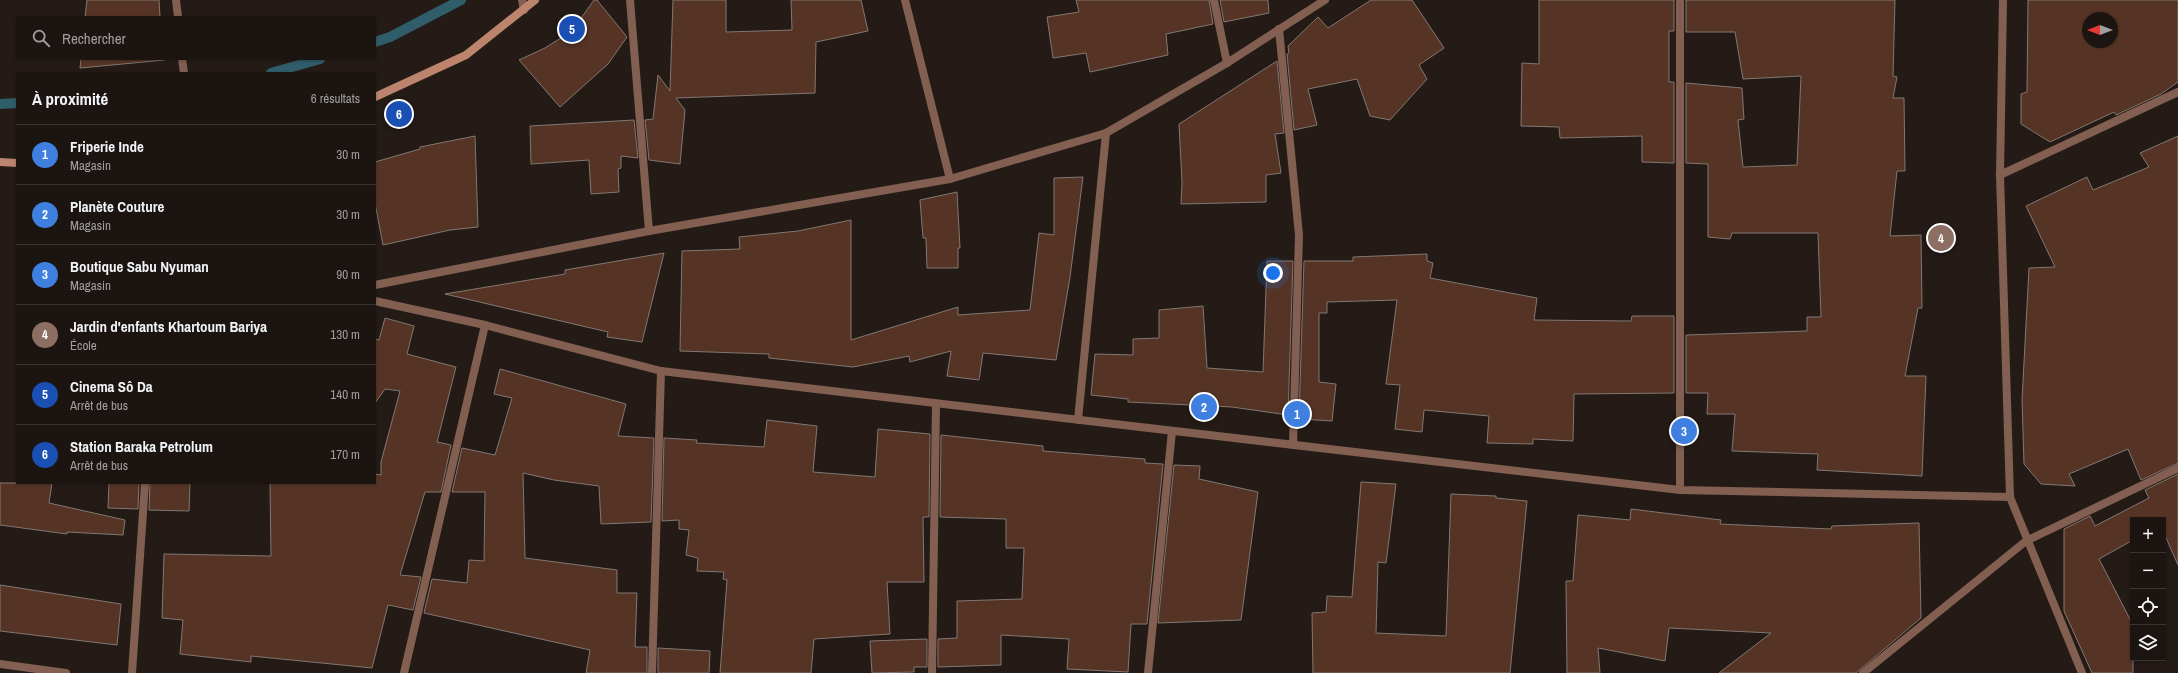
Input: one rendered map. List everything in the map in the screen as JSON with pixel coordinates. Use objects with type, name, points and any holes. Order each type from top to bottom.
[{"type":"main road","points":[[376,97],[466,55],[535,0]]},
{"type":"main road","points":[[0,162],[16,163]]},
{"type":"street","points":[[176,0],[178,16]]},
{"type":"street","points":[[522,0],[524,10]]},
{"type":"street","points":[[630,0],[649,231]]},
{"type":"street","points":[[905,0],[950,179]]},
{"type":"street","points":[[1214,0],[1227,63]]},
{"type":"street","points":[[376,285],[649,231],[950,179],[1106,133],[1227,63],[1325,0]]},
{"type":"street","points":[[1680,0],[1680,490]]},
{"type":"street","points":[[2003,0],[2000,175],[2010,496],[2026,541],[2082,673]]},
{"type":"street","points":[[1279,29],[1299,235],[1293,445]]},
{"type":"street","points":[[182,60],[184,72]]},
{"type":"street","points":[[2000,175],[2178,92]]},
{"type":"street","points":[[1078,420],[1106,133]]},
{"type":"street","points":[[376,301],[485,325],[661,371],[936,404],[1680,490],[2010,496]]},
{"type":"street","points":[[404,673],[485,325]]},
{"type":"street","points":[[652,673],[661,371]]},
{"type":"street","points":[[932,673],[936,404]]},
{"type":"street","points":[[1148,673],[1172,431]]},
{"type":"street","points":[[1863,673],[2026,541],[2178,468]]},
{"type":"street","points":[[132,673],[144,484]]},
{"type":"street","points":[[0,664],[25,671],[66,673]]},
{"type":"building","points":[[87,0],[159,0],[160,16],[85,16]]},
{"type":"building","points":[[594,0],[597,0],[627,37],[608,64],[560,107],[519,60],[545,48],[572,31]]},
{"type":"building","points":[[673,0],[726,0],[726,32],[792,30],[791,0],[861,0],[868,31],[816,42],[815,93],[676,98],[685,110],[680,164],[649,160],[645,120],[653,119],[658,75],[670,91]]},
{"type":"building","points":[[1076,0],[1209,0],[1213,24],[1166,34],[1168,55],[1090,72],[1086,53],[1053,58],[1047,17],[1079,12]]},
{"type":"building","points":[[1220,0],[1268,0],[1269,13],[1224,22]]},
{"type":"building","points":[[1371,0],[1412,0],[1444,48],[1419,65],[1427,79],[1390,120],[1370,116],[1357,79],[1308,89],[1317,125],[1294,130],[1287,54],[1289,53],[1288,46],[1318,17],[1328,28]]},
{"type":"building","points":[[1539,0],[1674,0],[1674,31],[1669,31],[1669,82],[1674,82],[1674,163],[1642,162],[1642,136],[1560,138],[1559,127],[1521,126],[1522,63],[1539,64]]},
{"type":"building","points":[[1686,0],[1895,0],[1893,76],[1897,77],[1893,98],[1904,98],[1905,171],[1897,171],[1890,236],[1921,235],[1922,308],[1918,308],[1905,376],[1926,376],[1922,476],[1817,470],[1818,454],[1732,451],[1735,414],[1707,414],[1708,393],[1686,393],[1686,335],[1807,331],[1807,317],[1821,317],[1818,233],[1732,233],[1730,239],[1708,237],[1708,164],[1686,163],[1686,83],[1742,88],[1744,119],[1738,120],[1743,167],[1797,165],[1801,76],[1743,79],[1735,32],[1686,32]]},
{"type":"building","points":[[2028,0],[2178,0],[2178,82],[2161,94],[2116,115],[2114,112],[2050,142],[2021,124],[2021,94],[2027,92]]},
{"type":"building","points":[[81,60],[165,60],[80,68]]},
{"type":"building","points":[[1277,61],[1284,133],[1275,134],[1281,173],[1266,175],[1266,202],[1181,204],[1182,182],[1179,124]]},
{"type":"building","points":[[634,120],[638,158],[621,156],[621,168],[618,169],[619,192],[591,194],[589,160],[531,164],[530,126]]},
{"type":"building","points":[[475,136],[478,227],[450,230],[383,245],[376,208],[376,162],[420,149],[420,147]]},
{"type":"building","points":[[2178,136],[2178,463],[2141,480],[2128,449],[2069,474],[2075,486],[2041,484],[2024,464],[2022,400],[2029,268],[2055,267],[2026,206],[2087,177],[2093,190],[2149,167],[2140,153]]},
{"type":"building","points":[[1083,177],[1070,277],[1056,360],[983,353],[979,380],[947,376],[951,351],[910,362],[909,356],[853,367],[769,358],[769,354],[680,351],[682,251],[740,249],[739,237],[798,231],[851,220],[851,340],[958,307],[958,315],[1030,310],[1039,233],[1054,235],[1054,178]]},
{"type":"building","points":[[957,192],[960,248],[958,248],[958,268],[927,268],[926,238],[923,238],[920,200]]},
{"type":"building","points":[[664,253],[642,342],[607,337],[608,332],[445,294],[565,274],[565,270]]},
{"type":"building","points":[[1427,254],[1427,261],[1433,263],[1430,278],[1537,298],[1534,320],[1631,321],[1632,316],[1674,316],[1674,393],[1574,394],[1573,441],[1533,439],[1533,444],[1487,443],[1489,416],[1424,410],[1422,432],[1395,429],[1400,385],[1386,384],[1397,300],[1327,302],[1327,313],[1319,313],[1319,382],[1336,384],[1332,421],[1301,419],[1302,416],[1299,416],[1304,261],[1353,261],[1353,257]]},
{"type":"building","points":[[1267,261],[1293,261],[1288,415],[1232,407],[1128,402],[1128,399],[1091,395],[1095,354],[1133,355],[1133,339],[1159,338],[1159,310],[1203,306],[1207,368],[1263,372]]},
{"type":"building","points":[[385,318],[414,326],[407,354],[456,367],[437,442],[451,445],[441,492],[425,492],[400,575],[421,577],[413,610],[388,605],[372,668],[251,656],[251,662],[180,654],[183,620],[162,618],[164,554],[271,556],[270,484],[376,484],[376,474],[381,475],[381,462],[400,391],[385,389],[376,402],[376,339],[379,340]]},
{"type":"building","points":[[500,369],[626,404],[618,436],[654,438],[651,522],[601,524],[599,486],[554,480],[523,473],[525,558],[617,570],[617,593],[637,593],[635,647],[647,647],[647,673],[586,673],[590,650],[424,613],[432,579],[467,583],[469,560],[484,561],[485,492],[452,492],[462,448],[495,455],[512,398],[494,394]]},
{"type":"building","points":[[767,420],[817,426],[813,472],[875,477],[878,429],[930,434],[929,517],[923,517],[924,582],[887,582],[890,634],[814,639],[811,673],[720,673],[727,580],[723,579],[724,572],[697,571],[698,558],[686,555],[689,530],[679,529],[679,520],[662,521],[664,438],[697,440],[696,443],[764,447]]},
{"type":"building","points":[[941,435],[1043,446],[1043,451],[1145,459],[1145,463],[1163,464],[1147,624],[1131,624],[1128,672],[1067,669],[1069,639],[1001,635],[1001,665],[938,667],[938,639],[957,638],[957,601],[1022,599],[1024,548],[1006,548],[1006,519],[940,517]]},
{"type":"building","points":[[1174,465],[1200,466],[1199,479],[1258,492],[1241,620],[1158,623]]},
{"type":"building","points":[[2178,474],[2178,565],[2166,538],[2166,517],[2130,517],[2130,542],[2099,559],[2130,619],[2130,661],[2133,661],[2133,673],[2092,673],[2064,611],[2064,529],[2090,516],[2095,526],[2149,498],[2145,490]]},
{"type":"building","points":[[1361,482],[1396,484],[1386,563],[1378,562],[1376,633],[1446,636],[1451,494],[1496,496],[1496,498],[1527,501],[1510,673],[1313,673],[1312,613],[1326,612],[1327,596],[1352,597]]},
{"type":"building","points":[[0,483],[52,484],[49,503],[125,520],[123,535],[67,532],[67,534],[0,525]]},
{"type":"building","points":[[109,484],[139,484],[138,509],[108,508]]},
{"type":"building","points":[[150,484],[190,484],[189,511],[149,510]]},
{"type":"building","points":[[1631,509],[1721,520],[1720,524],[1831,529],[1832,526],[1919,523],[1921,618],[1856,673],[1719,673],[1771,633],[1669,628],[1665,661],[1598,648],[1600,673],[1567,673],[1566,581],[1573,581],[1578,515],[1630,520]]},
{"type":"building","points":[[0,585],[121,604],[117,645],[0,631]]},
{"type":"building","points":[[927,639],[927,667],[914,667],[914,672],[872,673],[870,641]]},
{"type":"building","points":[[658,648],[710,651],[709,673],[658,673]]},
{"type":"waterway","points":[[376,42],[390,37],[461,0]]},
{"type":"waterway","points":[[274,72],[316,60]]},
{"type":"waterway","points":[[0,104],[16,103]]},
{"type":"place","name":"Cinema Sô Da","points":[[572,29]]},
{"type":"place","name":"Station Baraka Petrolum","points":[[399,114]]},
{"type":"place","name":"Jardin d'enfants Khartoum Bariya","points":[[1941,238]]},
{"type":"place","name":"Planète Couture","points":[[1204,407]]},
{"type":"place","name":"Friperie Inde","points":[[1297,414]]},
{"type":"place","name":"Boutique Sabu Nyuman","points":[[1684,431]]}]
